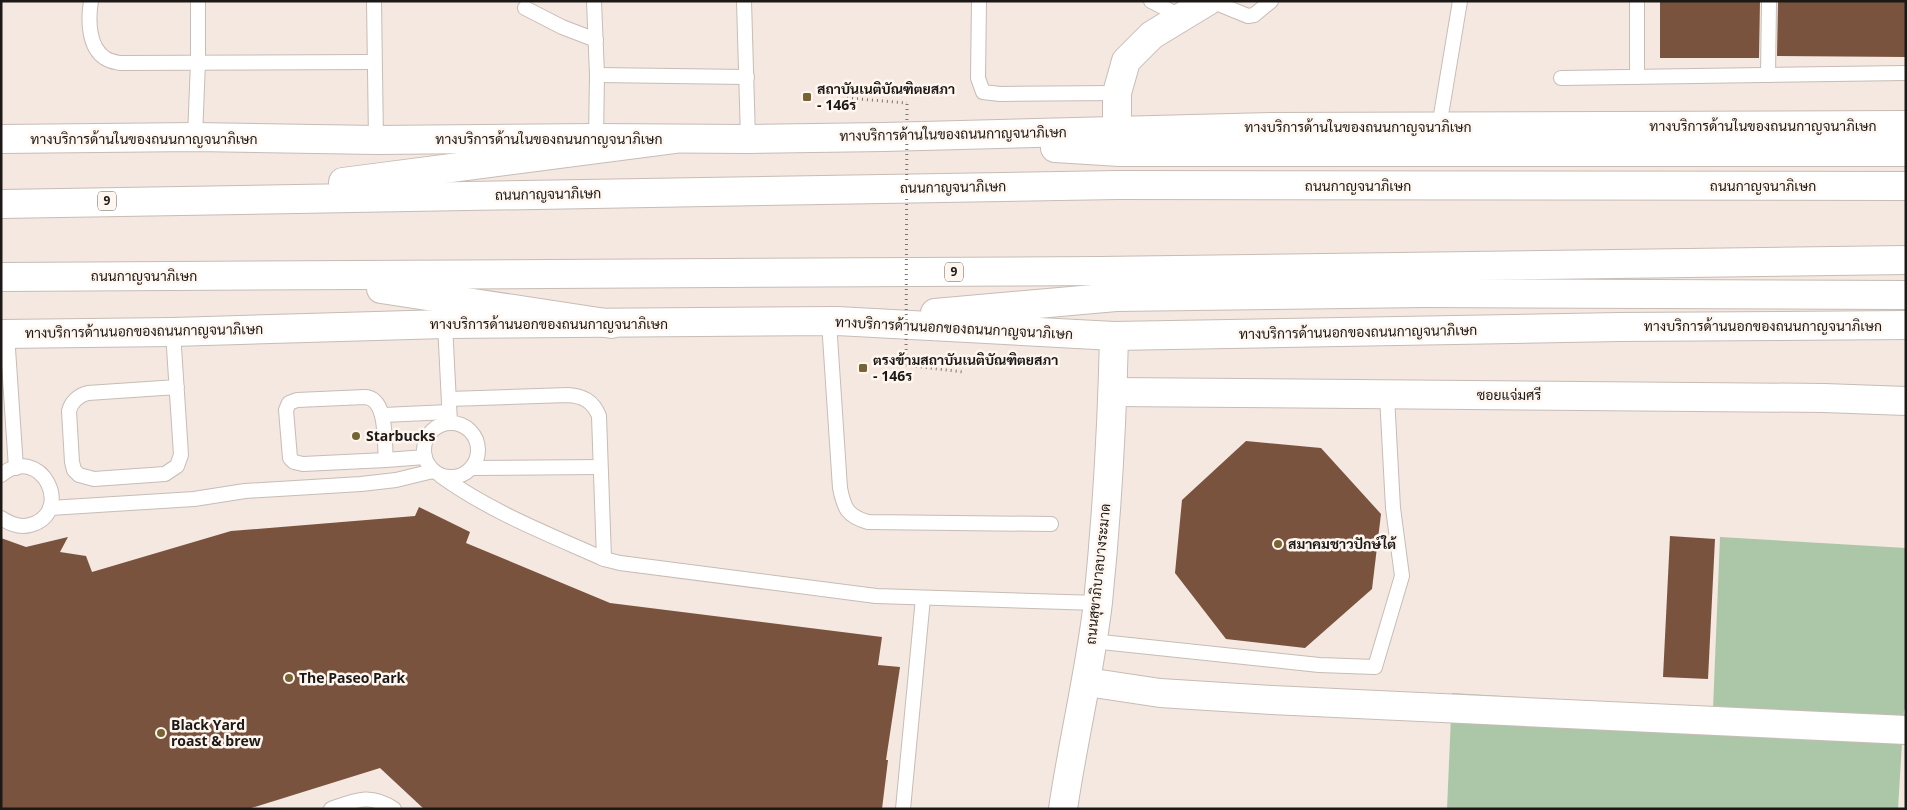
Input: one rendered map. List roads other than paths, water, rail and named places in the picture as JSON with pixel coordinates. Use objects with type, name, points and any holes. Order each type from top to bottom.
[{"type":"main road","points":[[1117,130],[1117,93],[1126,61],[1152,35],[1210,1]]},
{"type":"main road","name":"ทางบริการด้านในของถนนกาญจนาภิเษก","points":[[1,139],[195,137],[376,140],[748,139],[1271,127],[1906,125]]},
{"type":"main road","points":[[884,137],[1120,152],[1906,152]]},
{"type":"main road","points":[[213,199],[674,139]]},
{"type":"main road","name":"ถนนกาญจนาภิเษก","points":[[1,204],[1118,185],[1906,186]]},
{"type":"main road","name":"ถนนกาญจนาภิเษก","points":[[1,277],[1100,271],[1906,260]]},
{"type":"main road","points":[[295,276],[612,324]]},
{"type":"main road","points":[[833,322],[1116,297],[1425,293],[1906,295]]},
{"type":"main road","name":"ทางบริการด้านนอกของถนนกาญจนาภิเษก","points":[[4,334],[173,332],[445,324],[833,322],[1114,336],[1610,327],[1906,325]]},
{"type":"main road","name":"ถนนสุขาภิบาลบางระมาด","points":[[1063,809],[1087,682],[1098,603],[1113,392],[1114,336]]},
{"type":"main road","name":"ซอยแจ่มศรี","points":[[1113,392],[1388,396],[1804,398],[1906,401]]},
{"type":"main road","points":[[1087,682],[1160,693],[1906,730]]},
{"type":"lane","points":[[91,1],[92,38],[96,51],[106,59],[120,63],[374,62]]},
{"type":"lane","points":[[195,137],[198,1]]},
{"type":"lane","points":[[374,1],[376,140]]},
{"type":"lane","points":[[594,1],[597,76],[596,138]]},
{"type":"lane","points":[[744,1],[748,139]]},
{"type":"lane","points":[[979,1],[978,78],[983,92],[1000,94],[1117,93]]},
{"type":"lane","points":[[1151,1],[1182,17]]},
{"type":"lane","points":[[1210,1],[1248,16],[1254,15],[1271,1]]},
{"type":"lane","points":[[1439,127],[1460,1]]},
{"type":"lane","points":[[1637,1],[1637,77]]},
{"type":"lane","points":[[1768,75],[1769,1]]},
{"type":"lane","points":[[524,8],[562,27],[596,40]]},
{"type":"lane","points":[[1561,78],[1906,73]]},
{"type":"lane","points":[[597,76],[747,76]]},
{"type":"lane","points":[[833,322],[840,488],[843,506],[855,518],[868,522],[1051,524]]},
{"type":"lane","points":[[445,324],[449,411],[439,425],[431,430],[424,446],[425,458],[437,474],[492,509],[604,559],[620,564],[842,593],[923,598],[1098,603]]},
{"type":"lane","points":[[173,332],[177,387],[181,455],[174,468],[165,474],[94,479],[80,475],[74,470],[69,411],[71,405],[78,398],[88,393],[177,387]]},
{"type":"lane","points":[[4,334],[16,468]]},
{"type":"lane","points":[[382,415],[449,411],[568,395],[586,399],[599,416],[604,559]]},
{"type":"lane","points":[[1092,641],[1319,665],[1375,667],[1402,576],[1393,508],[1388,396]]},
{"type":"lane","points":[[386,460],[380,406],[371,397],[297,400],[290,403],[286,410],[290,458],[294,462],[304,464],[386,460],[425,458]]},
{"type":"lane","points":[[50,508],[194,498],[245,491],[361,484],[437,474],[451,478],[460,476],[472,468],[478,456],[479,446],[476,438],[449,411]]},
{"type":"lane","points":[[472,468],[600,467]]},
{"type":"lane","points":[[1,475],[16,468],[31,468],[47,480],[52,499],[50,508],[37,523],[28,526],[18,526],[9,524],[1,518]]},
{"type":"lane","points":[[903,809],[923,598]]},
{"type":"lane","points":[[331,809],[360,799],[374,799],[394,809]]},
{"type":"place","name":"สถาบันเนติบัณฑิตยสภา - 146ร","points":[[807,97]]},
{"type":"place","name":"ตรงข้ามสถาบันเนติบัณฑิตยสภา - 146ร","points":[[863,368]]},
{"type":"place","name":"Starbucks","points":[[356,436]]},
{"type":"place","name":"สมาคมชาวปักษ์ใต้","points":[[1278,544]]},
{"type":"place","name":"The Paseo Park","points":[[289,678]]},
{"type":"place","name":"Black Yard roast & brew","points":[[161,733]]}]
